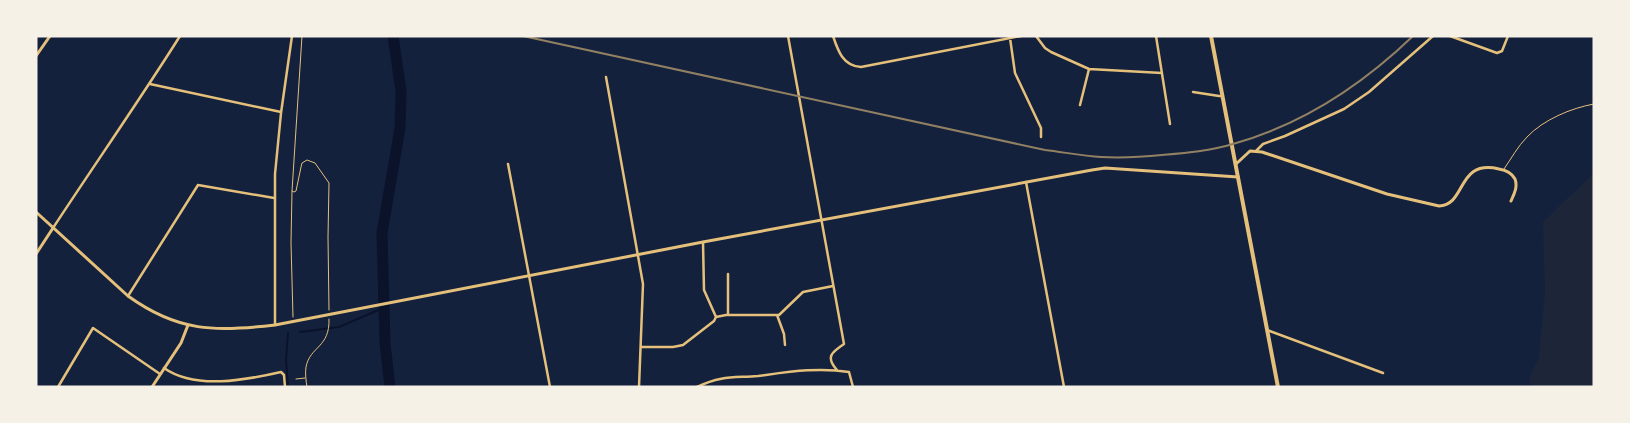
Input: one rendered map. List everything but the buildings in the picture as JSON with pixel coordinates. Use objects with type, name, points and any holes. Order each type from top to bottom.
[{"type":"main road","points":[[1211,36],[1278,387]]},
{"type":"street","points":[[36,56],[50,36]]},
{"type":"street","points":[[36,254],[180,36]]},
{"type":"street","points":[[275,325],[274,198],[281,112],[292,36]]},
{"type":"street","points":[[788,36],[844,344],[833,352],[830,357],[831,364],[837,370]]},
{"type":"street","points":[[833,36],[838,52],[843,59],[855,67],[999,38],[1021,36]]},
{"type":"street","points":[[1036,36],[1045,48],[1051,52],[1089,69],[1162,72]]},
{"type":"street","points":[[1156,36],[1170,124]]},
{"type":"street","points":[[1256,151],[1262,144],[1285,136],[1351,104],[1369,92],[1433,36]]},
{"type":"street","points":[[1450,36],[1497,53],[1502,50],[1508,36]]},
{"type":"street","points":[[1010,38],[1015,73],[1041,128],[1041,137]]},
{"type":"street","points":[[1080,105],[1089,69]]},
{"type":"street","points":[[606,77],[644,291],[639,387]]},
{"type":"street","points":[[150,84],[281,112]]},
{"type":"street","points":[[1193,92],[1222,96]]},
{"type":"street","points":[[1235,165],[1250,151],[1272,154],[1387,194],[1438,206],[1445,206],[1453,200],[1462,182],[1470,173],[1485,168],[1504,170],[1514,176],[1516,182],[1511,202]]},
{"type":"street","points":[[508,164],[550,387]]},
{"type":"street","points":[[36,212],[141,306],[164,318],[188,326],[228,330],[275,325],[703,242],[1026,181],[1105,168],[1238,177]]},
{"type":"street","points":[[1026,181],[1064,387]]},
{"type":"street","points":[[128,296],[198,185],[274,198]]},
{"type":"street","points":[[703,242],[704,290],[716,317]]},
{"type":"street","points":[[728,274],[728,315]]},
{"type":"street","points":[[642,347],[673,347],[682,345],[714,321],[716,317],[728,315],[777,315],[803,292],[833,286]]},
{"type":"street","points":[[777,315],[784,334],[785,344]]},
{"type":"street","points":[[152,387],[181,343],[188,326]]},
{"type":"street","points":[[58,387],[93,328],[160,374]]},
{"type":"street","points":[[1267,330],[1383,373]]},
{"type":"street","points":[[164,368],[178,376],[219,381],[250,379],[281,372],[284,375],[284,387]]},
{"type":"street","points":[[697,387],[712,380],[808,370],[848,372],[853,387]]},
{"type":"lane","points":[[1504,170],[1528,135],[1566,112],[1594,104]]},
{"type":"path","points":[[293,316],[292,191],[302,36]]},
{"type":"path","points":[[292,191],[296,191],[300,167],[307,160],[315,163],[329,183],[330,326],[325,341],[312,354],[306,366],[307,387]]},
{"type":"path","points":[[296,379],[306,378]]},
{"type":"shaded area","points":[[1594,173],[1594,387],[1531,387],[1529,378],[1539,358],[1545,292],[1543,222]]},
{"type":"waterway","points":[[390,387],[385,343],[382,233],[400,128],[401,91],[393,36]]},
{"type":"waterway","points":[[300,332],[339,327],[383,308]]},
{"type":"waterway","points":[[288,333],[286,361],[288,387]]},
{"type":"railway","points":[[523,36],[1045,150],[1101,157],[1139,157],[1198,151],[1233,144],[1258,136],[1283,126],[1352,87],[1413,36]]}]
